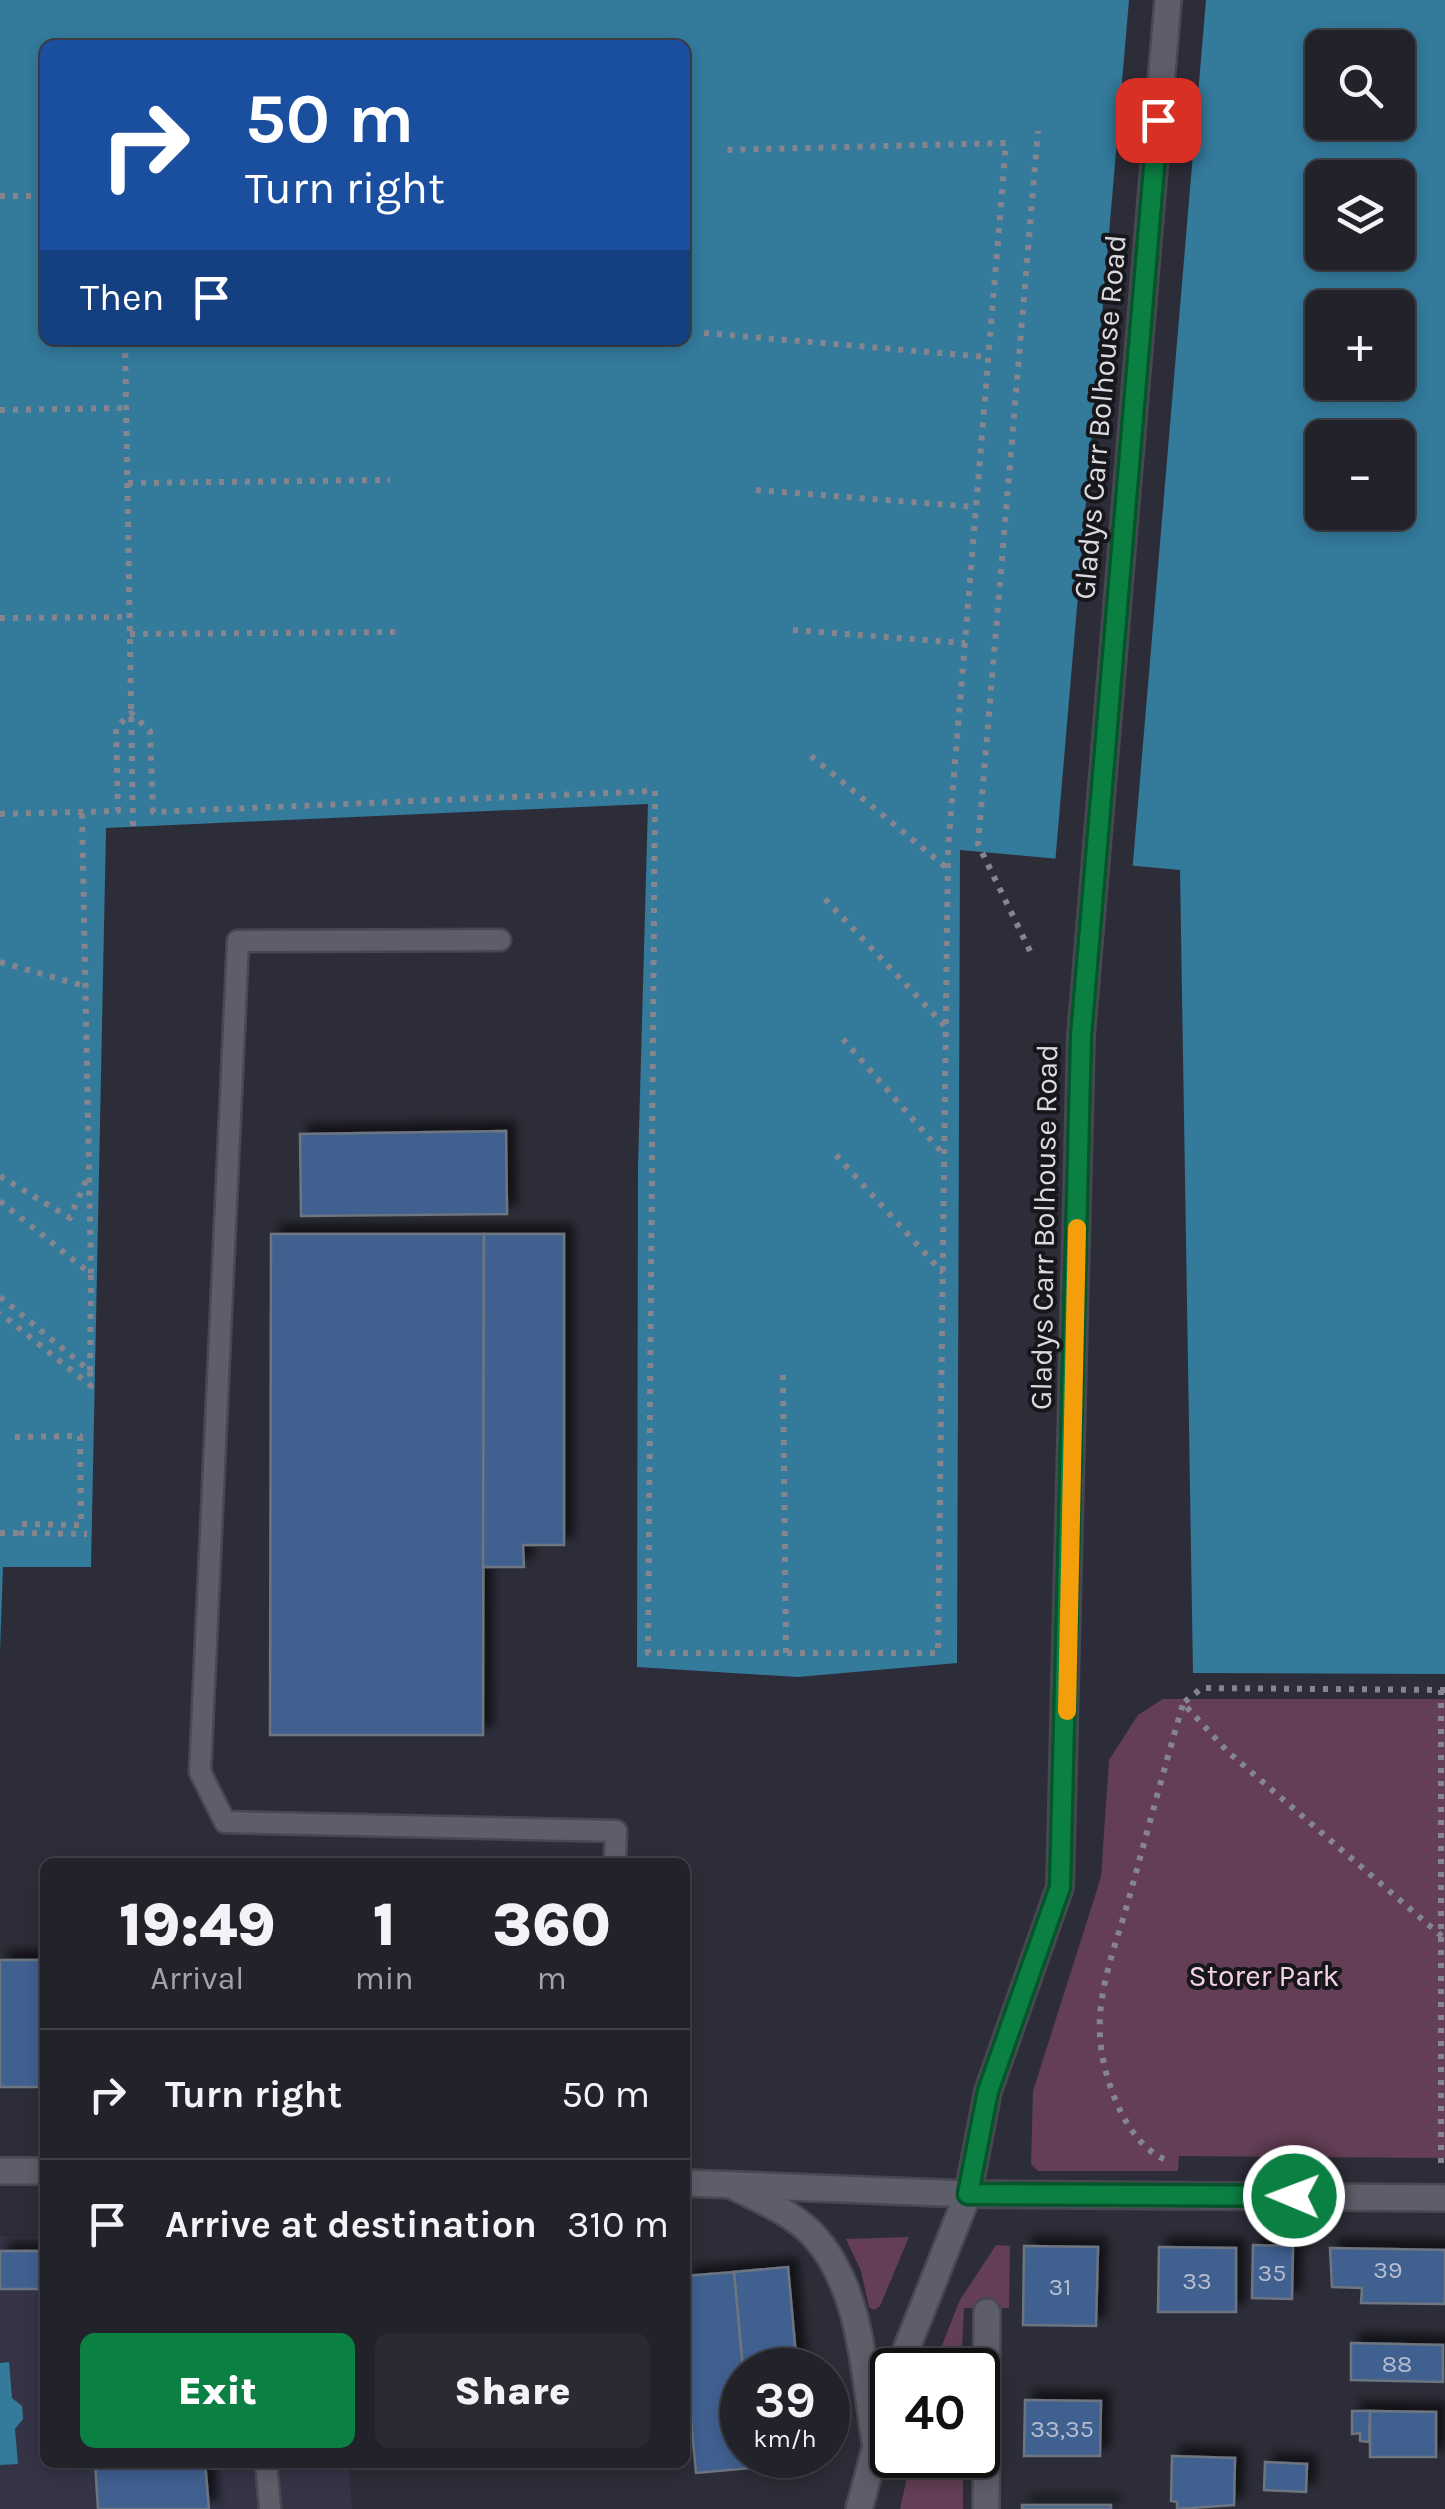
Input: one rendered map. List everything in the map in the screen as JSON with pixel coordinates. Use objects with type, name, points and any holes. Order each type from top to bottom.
[{"type":"street","name":"Gladys Carr Bolhouse Road","points":[[907,2348],[968,2194],[988,2091],[1060,1887],[1081,1036],[1168,0]]},
{"type":"street","points":[[0,2170],[40,2171]]},
{"type":"street","points":[[690,2183],[968,2194],[1445,2198]]},
{"type":"street","points":[[730,2184],[813,2235],[843,2283],[856,2326],[870,2410]]},
{"type":"street","points":[[986,2509],[987,2312]]},
{"type":"street","points":[[859,2509],[870,2462]]},
{"type":"lane","points":[[500,940],[238,941],[200,1772],[225,1822],[616,1832],[616,1858]]},
{"type":"lane","points":[[267,2468],[270,2509]]},
{"type":"path","points":[[1030,951],[978,844],[1038,131]]},
{"type":"path","points":[[131,713],[150,731],[152,812],[655,791],[648,1652],[938,1653],[948,869],[1006,143],[724,150]]},
{"type":"path","points":[[0,196],[40,196]]},
{"type":"path","points":[[704,333],[988,357]]},
{"type":"path","points":[[126,345],[133,827]]},
{"type":"path","points":[[0,410],[126,408]]},
{"type":"path","points":[[128,483],[390,480]]},
{"type":"path","points":[[756,490],[976,507]]},
{"type":"path","points":[[0,618],[130,617]]},
{"type":"path","points":[[793,630],[965,643]]},
{"type":"path","points":[[130,634],[396,632]]},
{"type":"path","points":[[0,814],[118,811],[116,728],[131,713]]},
{"type":"path","points":[[812,756],[948,869]]},
{"type":"path","points":[[0,1313],[91,1386],[88,986],[82,812]]},
{"type":"path","points":[[825,900],[946,1026]]},
{"type":"path","points":[[0,962],[88,986]]},
{"type":"path","points":[[842,1039],[944,1156]]},
{"type":"path","points":[[836,1155],[943,1274]]},
{"type":"path","points":[[0,1176],[70,1218],[90,1172]]},
{"type":"path","points":[[0,1200],[91,1274]]},
{"type":"path","points":[[0,1297],[90,1371]]},
{"type":"path","points":[[783,1375],[786,1653]]},
{"type":"path","points":[[14,1437],[80,1436],[81,1525],[21,1524],[20,1533]]},
{"type":"path","points":[[0,1532],[87,1534]]},
{"type":"path","points":[[1174,2162],[1150,2151],[1126,2120],[1106,2066],[1100,2036],[1106,1979],[1183,1702],[1202,1688],[1443,1690],[1442,2169]]},
{"type":"path","points":[[1183,1702],[1228,1752],[1444,1938]]},
{"type":"shaded area","points":[[0,2236],[40,2236],[40,2468],[349,2468],[352,2509],[0,2509]]},
{"type":"green space","name":"Storer Park","points":[[1163,1699],[1445,1699],[1445,2158],[1179,2156],[1178,2171],[1038,2171],[1031,2164],[1033,2091],[1101,1877],[1109,1760],[1138,1715]]},
{"type":"green space","points":[[909,2237],[880,2306],[874,2310],[869,2307],[861,2271],[846,2239]]},
{"type":"green space","points":[[996,2245],[1010,2246],[1009,2308],[964,2308],[962,2348],[941,2348],[960,2300]]},
{"type":"green space","points":[[907,2478],[963,2478],[963,2509],[900,2509]]},
{"type":"water","points":[[0,0],[1445,0],[1445,1674],[1193,1673],[1180,870],[960,850],[957,1663],[798,1677],[637,1667],[638,1167],[648,804],[106,828],[91,1567],[3,1567],[0,1651]]},
{"type":"water","points":[[9,2362],[12,2398],[22,2406],[23,2419],[15,2429],[18,2464],[0,2465],[0,2363]]},
{"type":"pier","points":[[1129,0],[1206,0],[1132,874],[1055,864]]},
{"type":"building","points":[[506,1131],[507,1214],[301,1216],[300,1134]]},
{"type":"building","points":[[271,1234],[484,1234],[483,1735],[270,1735]]},
{"type":"building","points":[[484,1234],[564,1234],[564,1545],[523,1545],[524,1567],[483,1567]]},
{"type":"building","points":[[0,1960],[40,1960],[40,2087],[0,2087]]},
{"type":"building","points":[[1253,2245],[1293,2246],[1292,2299],[1252,2298]]},
{"type":"building","points":[[1024,2246],[1098,2247],[1096,2326],[1023,2325]]},
{"type":"building","points":[[1159,2247],[1236,2248],[1236,2312],[1158,2312]]},
{"type":"building","points":[[1330,2248],[1445,2250],[1445,2304],[1361,2303],[1362,2288],[1332,2287]]},
{"type":"building","points":[[0,2251],[40,2251],[40,2289],[0,2289]]},
{"type":"building","points":[[788,2267],[795,2348],[741,2348],[734,2272]]},
{"type":"building","points":[[734,2272],[741,2348],[720,2348],[720,2471],[696,2473],[690,2408],[690,2276]]},
{"type":"building","points":[[1351,2343],[1443,2345],[1443,2382],[1351,2380]]},
{"type":"building","points":[[1025,2400],[1101,2401],[1100,2456],[1024,2456]]},
{"type":"building","points":[[1352,2411],[1370,2411],[1369,2442],[1360,2441],[1360,2433],[1352,2434]]},
{"type":"building","points":[[1370,2411],[1436,2412],[1436,2457],[1370,2457]]},
{"type":"building","points":[[1172,2456],[1235,2458],[1234,2505],[1177,2509],[1177,2502],[1171,2501]]},
{"type":"building","points":[[1265,2462],[1307,2464],[1306,2492],[1264,2490]]},
{"type":"building","points":[[95,2468],[206,2468],[209,2509],[98,2509]]},
{"type":"building","points":[[1022,2505],[1111,2505],[1111,2509],[1022,2509]]},
{"type":"slow traffic","points":[[1067,1711],[1077,1228]]},
{"type":"route","points":[[1158,120],[1081,1036],[1060,1887],[988,2091],[968,2194],[1294,2196]]}]
